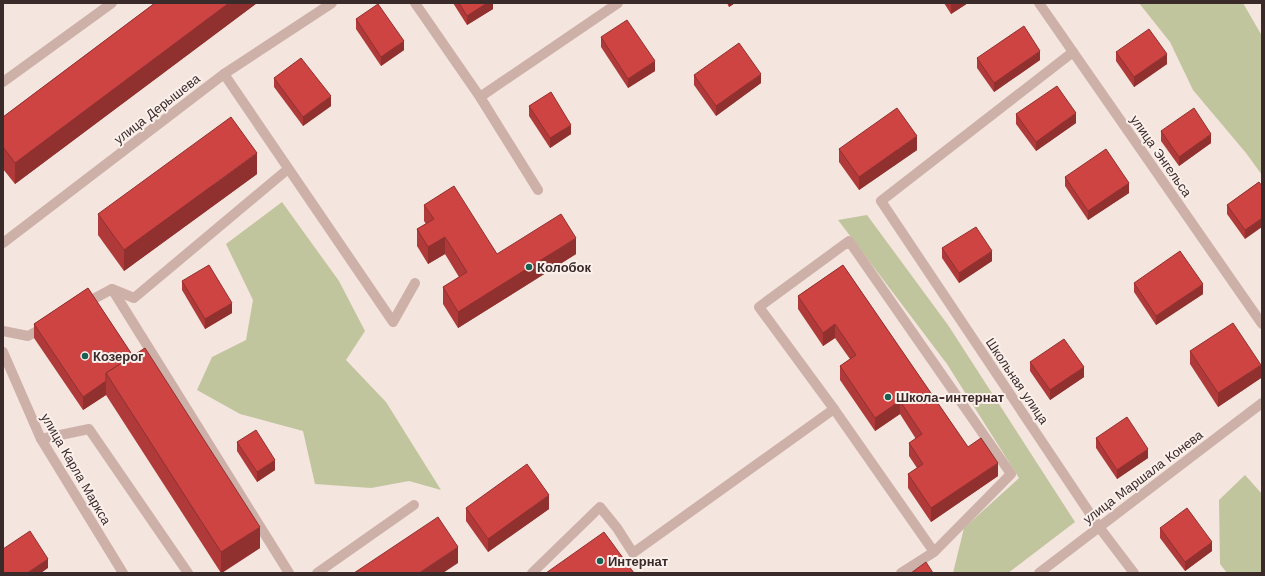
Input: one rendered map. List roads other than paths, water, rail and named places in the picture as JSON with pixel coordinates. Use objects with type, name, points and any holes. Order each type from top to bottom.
[{"type":"street","points":[[3,82],[112,3]]},
{"type":"street","name":"улица Дерышева","points":[[3,243],[224,74],[332,3]]},
{"type":"street","points":[[415,3],[480,97],[538,190]]},
{"type":"street","points":[[480,97],[618,3]]},
{"type":"street","name":"улица Энгельса","points":[[1039,3],[1262,324]]},
{"type":"street","name":"Школьная улица","points":[[1073,52],[881,201],[1100,527],[1134,573]]},
{"type":"street","points":[[224,74],[393,322],[415,283]]},
{"type":"street","points":[[112,289],[134,298],[288,169]]},
{"type":"street","points":[[901,573],[934,552],[1011,474],[849,241],[759,307],[834,409],[934,552]]},
{"type":"street","points":[[74,309],[112,289]]},
{"type":"street","points":[[112,289],[289,573]]},
{"type":"street","points":[[3,331],[28,336],[55,320]]},
{"type":"street","name":"улица Карла Маркса","points":[[3,352],[41,439],[122,573]]},
{"type":"street","name":"улица Маршала Конева","points":[[1039,573],[1262,403]]},
{"type":"street","points":[[532,573],[600,507],[617,528],[632,553],[834,409]]},
{"type":"street","points":[[41,439],[89,429],[188,573]]},
{"type":"street","points":[[316,573],[414,505]]},
{"type":"place","name":"Колобок","points":[[529,267]]},
{"type":"place","name":"Козерог","points":[[85,356]]},
{"type":"place","name":"Школа-интернат","points":[[888,397]]},
{"type":"place","name":"Интернат","points":[[600,561]]}]
